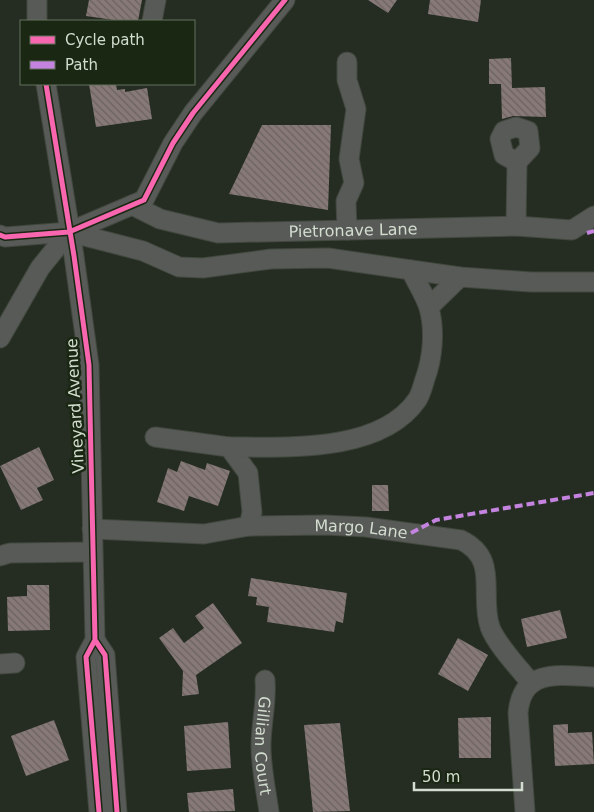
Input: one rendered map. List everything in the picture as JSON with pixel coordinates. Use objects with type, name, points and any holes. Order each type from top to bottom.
[{"type":"street","points":[[36,20],[37,0]]},
{"type":"street","points":[[152,20],[156,0]]},
{"type":"street","points":[[0,235],[5,237],[69,232],[144,200],[173,143],[193,113],[285,0]]},
{"type":"street","points":[[347,62],[347,80],[356,109],[350,159],[354,183],[346,201],[347,230]]},
{"type":"street","name":"Vineyard Avenue","points":[[46,85],[74,256],[89,365],[95,640],[86,657],[99,812]]},
{"type":"street","points":[[516,226],[517,162]]},
{"type":"street","name":"Pietronave Lane","points":[[132,205],[160,219],[218,233],[516,226],[572,230],[594,216]]},
{"type":"street","points":[[69,232],[143,251],[180,267],[203,268],[271,259],[328,258],[460,276],[531,282],[594,282]]},
{"type":"street","points":[[0,338],[40,268],[69,232]]},
{"type":"street","points":[[155,437],[229,447],[306,446],[338,442],[372,434],[398,419],[418,399],[431,363],[432,330],[429,307],[411,270]]},
{"type":"street","points":[[429,307],[460,276]]},
{"type":"street","points":[[229,447],[248,473],[252,512],[249,526]]},
{"type":"street","name":"Margo Lane","points":[[92,529],[204,534],[249,526],[325,525],[366,528],[461,540],[473,546],[482,556],[490,626],[531,684]]},
{"type":"street","points":[[0,556],[10,554],[92,552]]},
{"type":"street","name":"Vineyard Avenue","points":[[95,640],[105,655],[117,812]]},
{"type":"street","points":[[525,812],[518,713],[519,699],[526,687],[548,676],[594,677]]},
{"type":"street","name":"Gillian Court","points":[[265,680],[266,697],[261,727],[261,749],[269,812]]},
{"type":"building","points":[[89,0],[142,0],[138,20],[114,20],[86,16]]},
{"type":"building","points":[[368,0],[397,0],[388,13]]},
{"type":"building","points":[[430,0],[481,0],[478,22],[428,14]]},
{"type":"building","points":[[511,58],[512,88],[545,87],[546,117],[513,116],[502,119],[501,84],[489,84],[489,59]]},
{"type":"building","points":[[89,85],[116,85],[117,90],[125,89],[125,92],[147,88],[152,119],[96,127]]},
{"type":"building","points":[[262,125],[331,125],[328,210],[229,194]]},
{"type":"building","points":[[39,447],[54,480],[37,488],[43,500],[21,510],[0,466]]},
{"type":"building","points":[[181,461],[205,470],[207,463],[230,471],[218,506],[189,496],[184,511],[157,502],[168,468],[177,472]]},
{"type":"building","points":[[372,485],[388,485],[389,511],[372,511]]},
{"type":"building","points":[[251,578],[347,593],[343,623],[336,621],[334,632],[267,622],[269,607],[256,605],[257,597],[248,596]]},
{"type":"building","points":[[27,585],[49,585],[50,630],[8,631],[7,597],[27,596]]},
{"type":"building","points":[[213,603],[242,643],[196,675],[199,694],[182,696],[183,671],[159,638],[173,628],[184,643],[204,628],[195,616]]},
{"type":"building","points":[[560,610],[567,638],[527,647],[521,619]]},
{"type":"building","points":[[458,638],[488,655],[468,691],[438,674]]},
{"type":"building","points":[[491,717],[491,758],[459,758],[458,718]]},
{"type":"building","points":[[54,720],[69,760],[26,776],[11,736]]},
{"type":"building","points":[[228,722],[231,768],[187,771],[184,726]]},
{"type":"building","points":[[340,723],[350,811],[313,812],[304,725]]},
{"type":"building","points":[[568,724],[568,733],[592,732],[594,764],[555,766],[553,725]]},
{"type":"building","points":[[233,789],[235,811],[189,812],[187,793]]},
{"type":"marked path","points":[[587,233],[594,231]]},
{"type":"marked path","points":[[411,533],[436,520],[594,493]]},
{"type":"cycle path","points":[[0,235],[5,237],[69,232],[144,200],[173,143],[193,113],[285,0]]},
{"type":"cycle path","points":[[46,85],[74,256],[89,365],[95,640],[86,657],[99,812]]},
{"type":"cycle path","points":[[95,640],[105,655],[117,812]]}]
